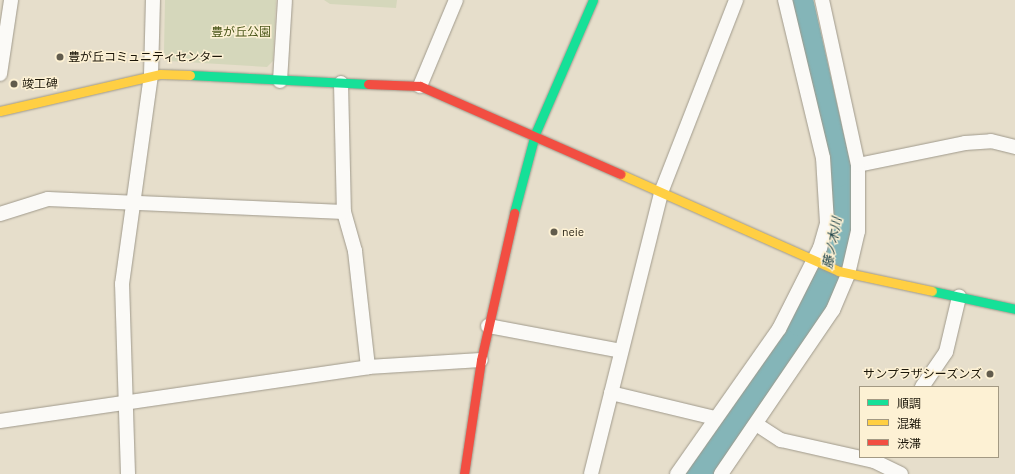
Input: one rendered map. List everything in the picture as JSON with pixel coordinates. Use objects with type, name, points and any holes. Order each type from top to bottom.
[{"type":"street","points":[[0,74],[11,0]]},
{"type":"street","points":[[128,474],[128,404],[122,284],[151,75],[153,0]]},
{"type":"street","points":[[280,81],[285,0]]},
{"type":"street","points":[[420,86],[456,0]]},
{"type":"street","points":[[464,474],[481,360],[488,326],[535,134],[593,0]]},
{"type":"street","points":[[591,474],[662,190],[736,0]]},
{"type":"street","points":[[677,474],[778,329],[818,262],[827,223],[827,190],[823,158],[785,0]]},
{"type":"street","points":[[721,474],[833,310],[858,232],[858,165],[822,0]]},
{"type":"street","points":[[0,111],[151,75],[420,86],[535,134],[662,190],[844,273],[1015,309]]},
{"type":"street","points":[[341,82],[344,212],[355,251],[368,367]]},
{"type":"street","points":[[858,165],[965,143],[991,140],[1015,147]]},
{"type":"street","points":[[0,214],[48,199],[344,212]]},
{"type":"street","points":[[923,386],[946,352],[959,296]]},
{"type":"street","points":[[488,326],[621,351]]},
{"type":"street","points":[[0,421],[128,404],[368,367],[481,360]]},
{"type":"street","points":[[611,393],[715,418]]},
{"type":"street","points":[[756,424],[781,440],[874,464],[901,474]]},
{"type":"green space","name":"豊が丘公園","points":[[165,0],[276,0],[273,61],[267,67],[169,61],[164,53]]},
{"type":"green space","points":[[324,0],[397,0],[396,8],[330,4]]},
{"type":"waterway","name":"藤ノ木川","points":[[695,474],[802,321],[829,268],[839,219],[836,171],[797,0]]},
{"type":"traffic: fast","points":[[514,213],[535,134],[593,0]]},
{"type":"traffic: fast","points":[[190,75],[368,84]]},
{"type":"traffic: fast","points":[[932,291],[1015,309]]},
{"type":"traffic: slow","points":[[0,111],[160,74],[190,75]]},
{"type":"traffic: slow","points":[[620,174],[839,271],[932,291]]},
{"type":"traffic: jam","points":[[368,84],[420,86],[620,174]]},
{"type":"traffic: jam","points":[[464,474],[481,360],[514,213]]},
{"type":"place","name":"豊が丘コミュニティセンター","points":[[60,57]]},
{"type":"place","name":"竣工碑","points":[[14,84]]},
{"type":"place","name":"neie","points":[[554,232]]},
{"type":"place","name":"サンプラザシーズンズ","points":[[990,374]]}]
